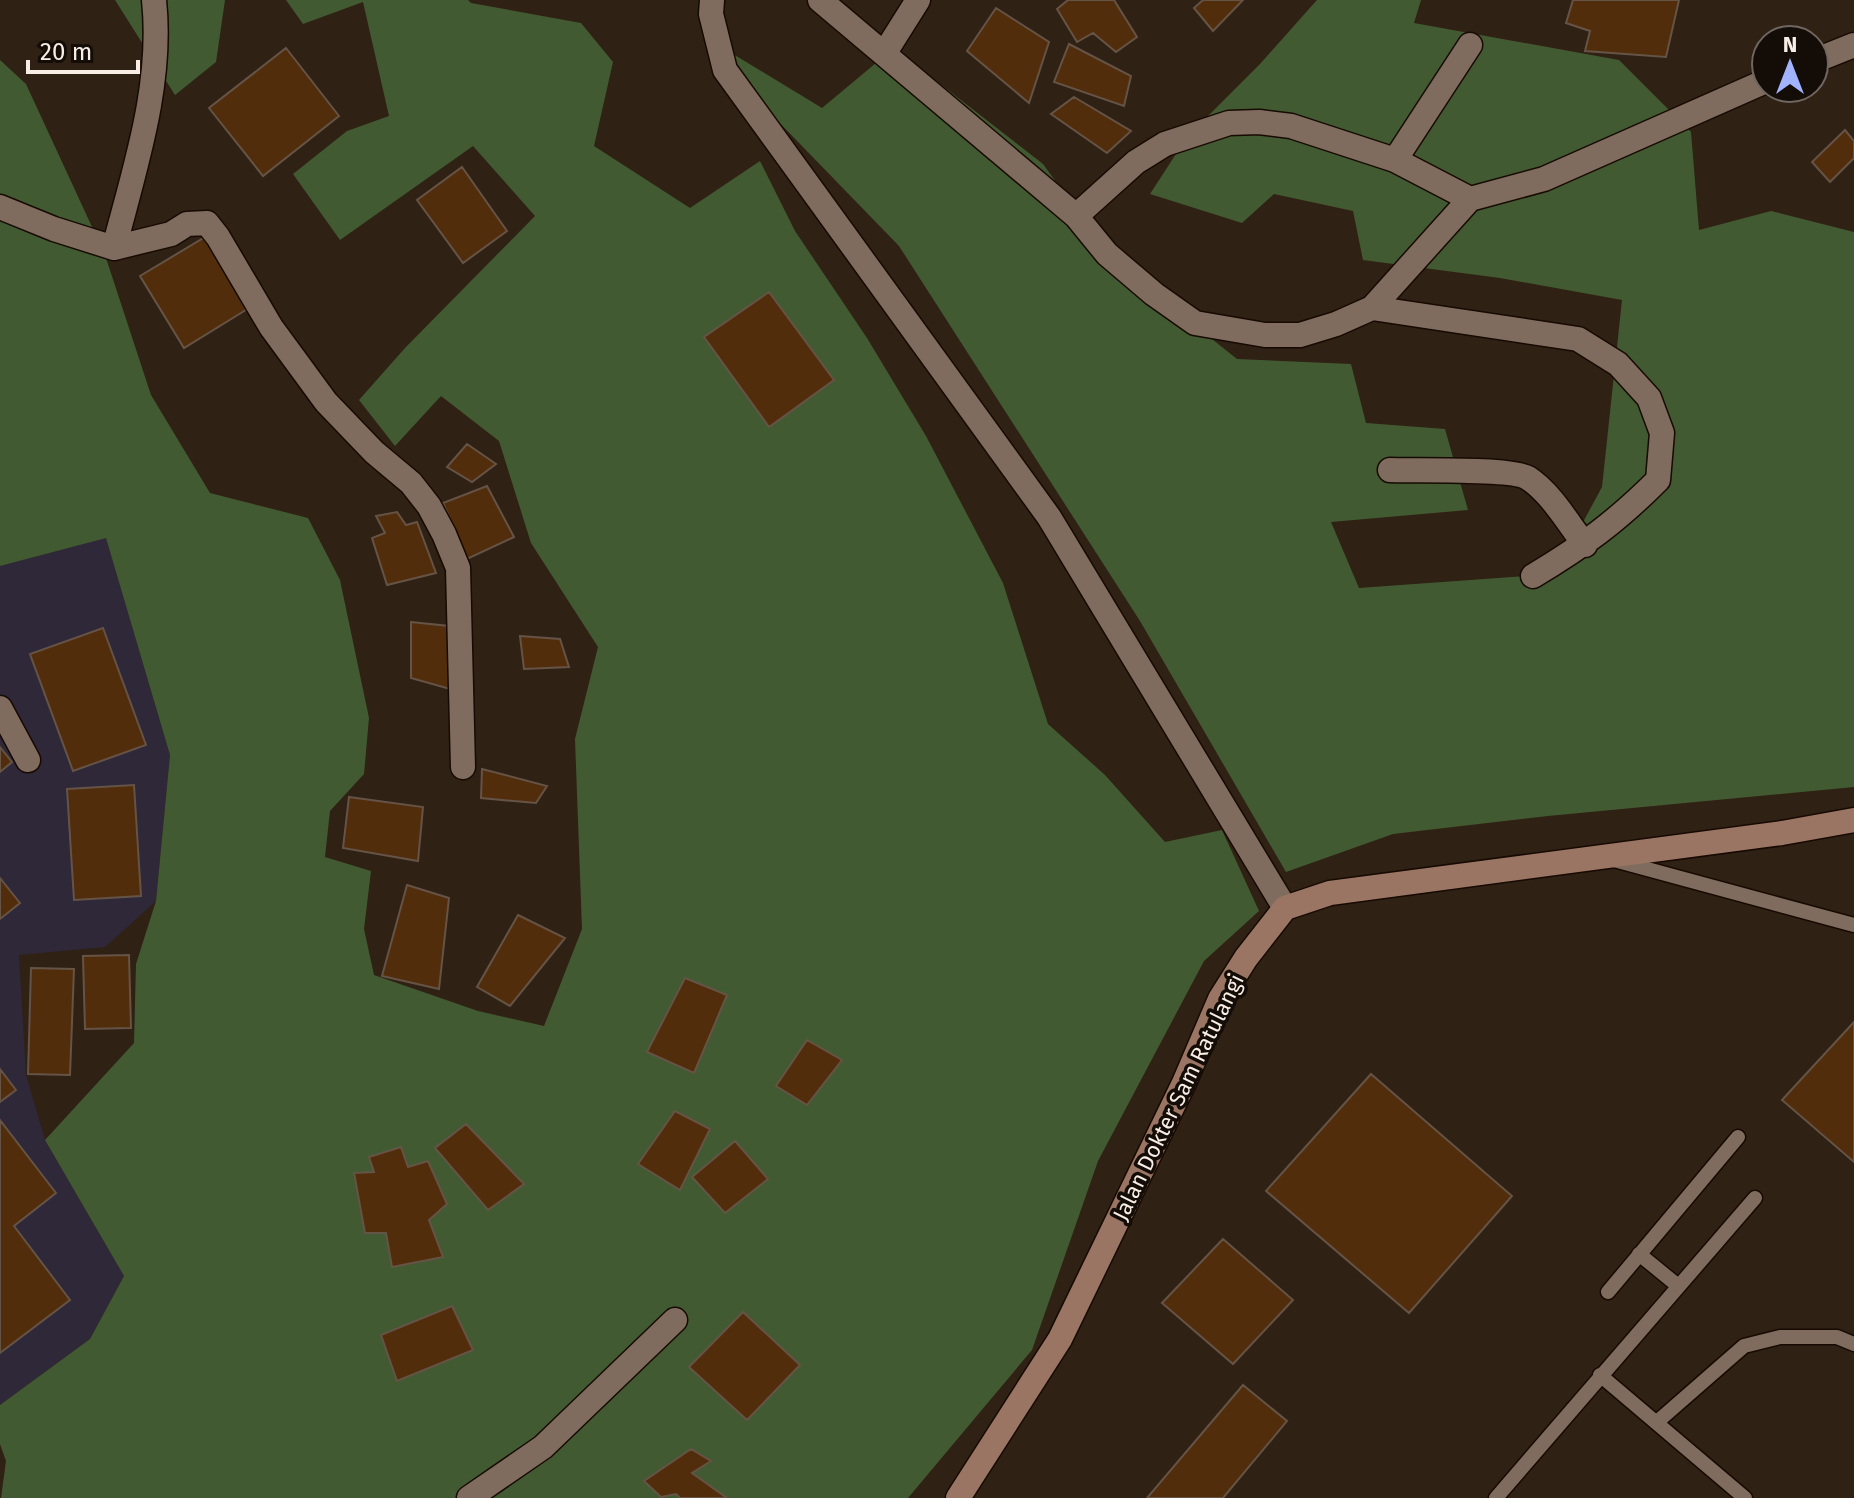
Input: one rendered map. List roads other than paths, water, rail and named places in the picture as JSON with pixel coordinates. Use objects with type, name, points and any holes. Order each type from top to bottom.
[{"type":"main road","points":[[1285,908],[1330,893],[1782,833],[1854,820]]},
{"type":"main road","name":"Jalan Dokter Sam Ratulangi","points":[[958,1498],[1060,1339],[1184,1083],[1220,999],[1246,958],[1285,908]]},
{"type":"street","points":[[114,248],[148,119],[157,28],[154,0]]},
{"type":"street","points":[[712,0],[711,14],[725,70],[1049,517],[1285,908]]},
{"type":"street","points":[[820,0],[1076,216],[1107,254],[1154,294],[1195,323],[1265,335],[1300,335],[1372,308],[1470,199],[1544,179],[1750,88]]},
{"type":"street","points":[[884,54],[918,0]]},
{"type":"street","points":[[1395,160],[1470,45]]},
{"type":"street","points":[[1830,55],[1854,45]]},
{"type":"street","points":[[1076,216],[1136,162],[1165,144],[1229,123],[1259,122],[1291,126],[1395,160],[1470,199]]},
{"type":"street","points":[[0,207],[54,229],[114,248],[171,234],[187,224],[207,223],[271,327],[326,402],[374,452],[411,483],[429,506],[444,534],[458,568],[463,767]]},
{"type":"street","points":[[1372,308],[1578,339],[1618,364],[1649,398],[1662,433],[1658,480],[1627,511],[1585,545],[1533,576]]},
{"type":"street","points":[[1390,470],[1525,476],[1541,488],[1585,545]]},
{"type":"street","points":[[0,708],[28,760]]},
{"type":"street","points":[[469,1498],[543,1447],[675,1320]]},
{"type":"lane","points":[[1602,856],[1854,925]]},
{"type":"lane","points":[[1608,1292],[1738,1137]]},
{"type":"lane","points":[[1496,1498],[1755,1198]]},
{"type":"lane","points":[[1639,1254],[1677,1285]]},
{"type":"lane","points":[[1657,1422],[1744,1346],[1780,1337],[1837,1337],[1854,1344]]},
{"type":"lane","points":[[1600,1375],[1745,1498]]}]
